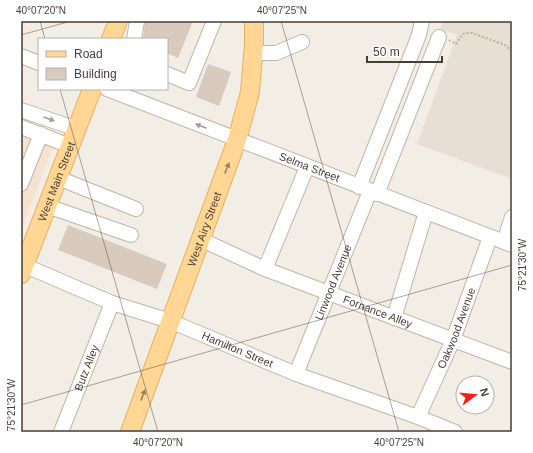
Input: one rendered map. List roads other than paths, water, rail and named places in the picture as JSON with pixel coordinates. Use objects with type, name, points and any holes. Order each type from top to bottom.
[{"type":"main road","points":[[111,38],[118,21]]},
{"type":"main road","name":"West Airy Street","points":[[130,432],[237,140],[250,92],[254,21]]},
{"type":"main road","name":"West Main Street","points":[[22,268],[48,206],[92,90]]},
{"type":"street","points":[[134,38],[137,21]]},
{"type":"street","points":[[168,74],[189,83],[214,21]]},
{"type":"street","points":[[368,190],[419,35],[422,21]]},
{"type":"street","points":[[368,190],[439,37]]},
{"type":"street","points":[[253,54],[276,53],[302,42]]},
{"type":"street","points":[[21,56],[38,63]]},
{"type":"street","name":"Selma Street","points":[[110,90],[508,244]]},
{"type":"street","points":[[21,110],[77,129]]},
{"type":"street","points":[[21,127],[70,146]]},
{"type":"street","points":[[21,184],[41,134]]},
{"type":"street","points":[[265,269],[307,167]]},
{"type":"street","points":[[58,178],[136,209]]},
{"type":"street","name":"Linwood Avenue","points":[[296,374],[368,190]]},
{"type":"street","points":[[48,206],[131,235]]},
{"type":"street","points":[[394,318],[426,212]]},
{"type":"street","points":[[508,244],[512,217]]},
{"type":"street","name":"Oakwood Avenue","points":[[418,417],[453,340],[490,236]]},
{"type":"street","name":"Fornance Alley","points":[[200,239],[265,269],[328,294],[512,362]]},
{"type":"street","name":"Hamilton Street","points":[[22,268],[112,303],[170,321],[296,374],[418,417],[455,432]]},
{"type":"street","name":"Butz Alley","points":[[61,432],[112,303]]}]
